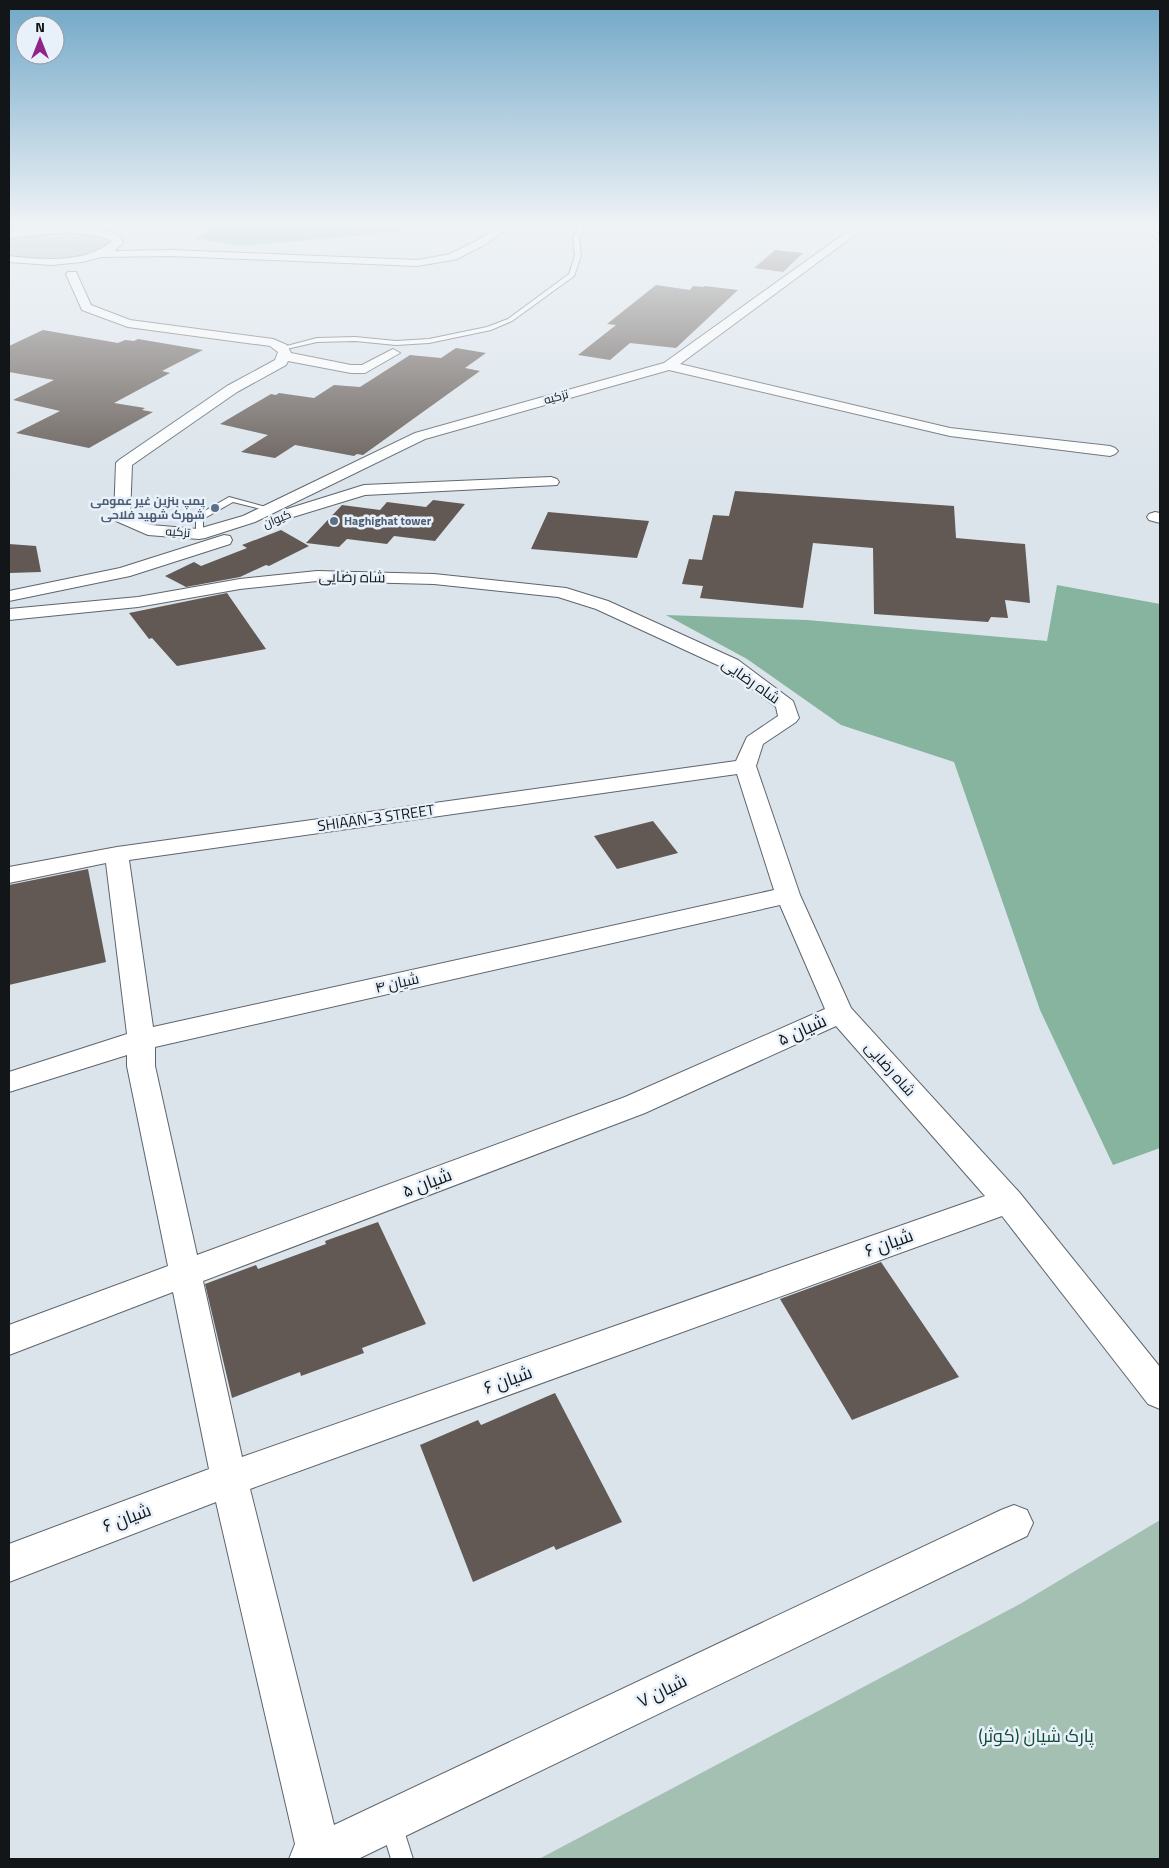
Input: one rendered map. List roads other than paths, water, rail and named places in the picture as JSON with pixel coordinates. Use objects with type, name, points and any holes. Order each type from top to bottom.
[{"type":"street","points":[[102,313],[128,323],[273,344],[283,352],[351,369],[365,369],[393,353]]},
{"type":"street","points":[[669,366],[742,313]]},
{"type":"street","name":"تزکیه","points":[[283,352],[281,362],[232,388],[124,463],[122,518],[148,530],[199,534],[249,520],[420,436],[669,366]]},
{"type":"street","points":[[669,366],[950,432],[1110,451]]},
{"type":"street","name":"کیوان","points":[[9,596],[124,572],[214,544],[307,507],[364,490],[551,482]]},
{"type":"street","name":"شاه رضایی","points":[[9,615],[138,602],[240,584],[317,576],[434,579],[560,592],[602,606],[731,664],[786,705],[789,718],[754,741],[745,766],[788,896],[840,1013],[1008,1201],[1160,1392]]},
{"type":"street","name":"SHIAAN-3 STREET","points":[[9,876],[117,854],[745,766]]},
{"type":"street","points":[[117,854],[142,1040],[141,1066],[241,1534],[316,1857]]},
{"type":"street","name":"شیان ۴","points":[[9,1082],[142,1040],[788,896]]},
{"type":"street","name":"شیان ۵","points":[[9,1340],[635,1105],[840,1013]]},
{"type":"street","name":"شیان ۶","points":[[9,1563],[230,1479],[1008,1201]]},
{"type":"street","name":"شیان ۷","points":[[316,1857],[1014,1523]]},
{"type":"lane","points":[[283,352],[317,340],[355,339],[396,343],[429,341],[489,328],[510,320],[519,313]]},
{"type":"lane","points":[[199,534],[199,518],[232,499],[269,509]]},
{"type":"lane","points":[[390,1821],[402,1859]]},
{"type":"place","name":"پمپ بنزین غیر عمومی شهرک شهید فلاحی","points":[[215,508]]},
{"type":"place","name":"Haghighat tower","points":[[334,521]]},
{"type":"park label","name":"پارک شیان (کوثر)","points":[[1036,1736]]}]
